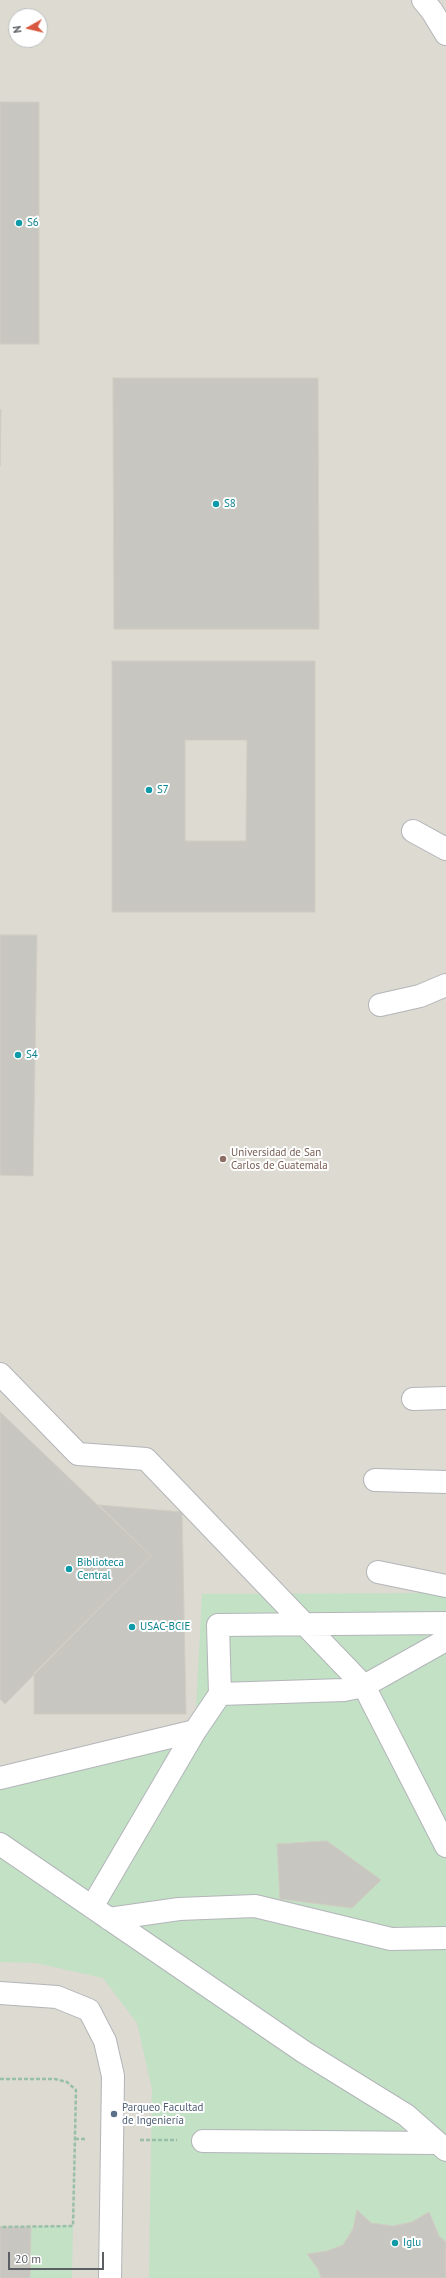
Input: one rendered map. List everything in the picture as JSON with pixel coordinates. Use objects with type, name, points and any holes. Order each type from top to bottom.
[{"type":"street","points":[[422,0],[432,11],[446,34]]},
{"type":"street","points":[[413,831],[446,849]]},
{"type":"street","points":[[380,1005],[420,996],[446,985]]},
{"type":"street","points":[[0,1374],[78,1454],[146,1459],[364,1686],[446,1846]]},
{"type":"street","points":[[413,1399],[446,1398]]},
{"type":"street","points":[[375,1480],[446,1482]]},
{"type":"street","points":[[378,1572],[446,1586]]},
{"type":"street","points":[[100,1913],[195,1731],[220,1694],[218,1625],[446,1623]]},
{"type":"street","points":[[220,1694],[344,1690],[364,1686],[446,1640]]},
{"type":"street","points":[[0,1778],[195,1731]]},
{"type":"street","points":[[0,1844],[304,2052],[406,2115],[441,2146]]},
{"type":"street","points":[[100,1913],[255,1906],[391,1939],[446,1938]]},
{"type":"street","points":[[0,1993],[57,1997],[89,2010],[105,2041],[113,2076],[110,2278]]},
{"type":"street","points":[[203,2141],[441,2146]]},
{"type":"path","points":[[0,2079],[55,2079],[67,2082],[76,2090],[73,2226],[0,2227]]},
{"type":"shaded area","name":"Universidad de San Carlos de Guatemala","points":[[0,0],[446,0],[446,2278],[0,2278]]},
{"type":"green space","points":[[446,1593],[446,2242],[439,2236],[429,2212],[412,2222],[393,2226],[371,2223],[357,2210],[353,2229],[343,2245],[327,2251],[307,2254],[318,2269],[321,2278],[149,2278],[152,2089],[137,2023],[103,1978],[36,1963],[0,1962],[0,1778],[195,1731],[202,1594]]},
{"type":"green space","points":[[73,2226],[72,2278],[30,2278],[31,2227]]},
{"type":"building","name":"S6","points":[[0,102],[39,102],[39,344],[0,344]]},
{"type":"building","name":"S8","points":[[113,378],[318,378],[319,629],[114,629]]},
{"type":"building","points":[[0,410],[1,410],[0,466]]},
{"type":"building","name":"S7","points":[[112,661],[315,661],[315,912],[112,912]],"holes":[[[185,740],[247,740],[246,841],[185,841]]]},
{"type":"building","name":"S4","points":[[0,935],[37,935],[33,1176],[0,1175]]},
{"type":"building","name":"Biblioteca Central","points":[[0,1412],[151,1556],[5,1704],[0,1699]]},
{"type":"building","name":"USAC-BCIE","points":[[99,1505],[182,1512],[186,1714],[34,1714],[34,1673],[151,1556]]},
{"type":"building","points":[[327,1841],[381,1880],[352,1908],[280,1899],[277,1844]]},
{"type":"building","name":"Iglu","points":[[357,2210],[371,2223],[393,2226],[412,2222],[429,2212],[439,2236],[446,2242],[446,2278],[321,2278],[318,2269],[307,2254],[327,2251],[343,2245],[353,2229]]},
{"type":"building","points":[[0,2227],[31,2227],[30,2278],[0,2278]]},
{"type":"place","name":"S6","points":[[19,223]]},
{"type":"place","name":"S8","points":[[216,504]]},
{"type":"place","name":"S7","points":[[149,790]]},
{"type":"place","name":"S4","points":[[18,1055]]},
{"type":"place","name":"Universidad de San Carlos de Guatemala","points":[[223,1159]]},
{"type":"place","name":"Biblioteca Central","points":[[69,1569]]},
{"type":"place","name":"USAC-BCIE","points":[[132,1627]]},
{"type":"place","name":"Parqueo Facultad de Ingeniería","points":[[114,2114]]},
{"type":"place","name":"Iglu","points":[[395,2243]]}]
